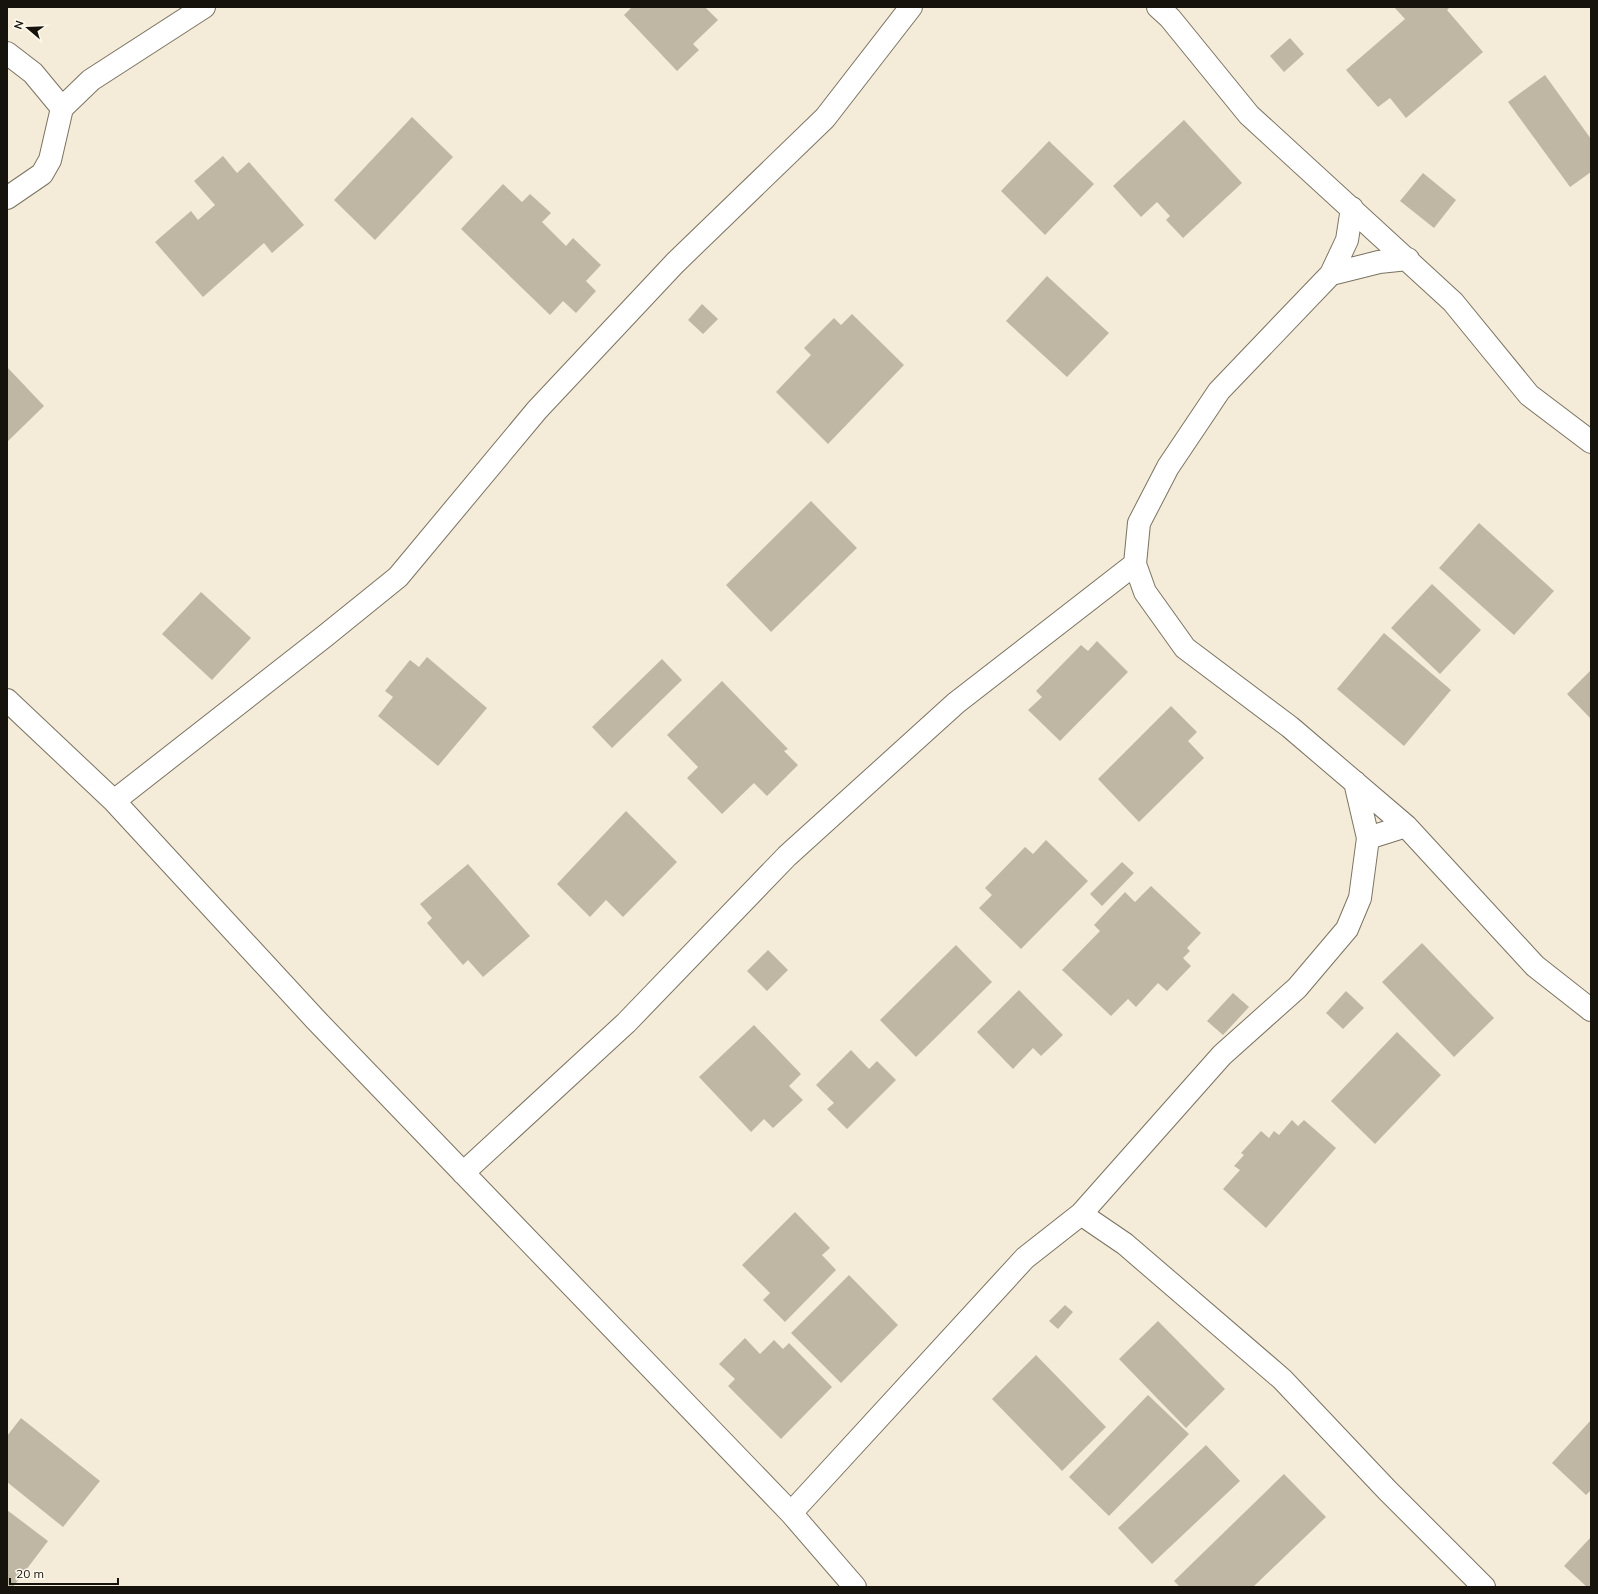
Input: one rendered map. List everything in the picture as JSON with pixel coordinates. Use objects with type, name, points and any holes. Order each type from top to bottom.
[{"type":"street","points":[[7,198],[42,174],[50,160],[62,108],[91,80],[204,7]]},
{"type":"street","points":[[114,801],[398,577],[537,410],[674,263],[825,118],[911,7]]},
{"type":"street","points":[[1158,7],[1170,18],[1248,115],[1454,302],[1529,395],[1591,442]]},
{"type":"street","points":[[7,53],[33,73],[62,108]]},
{"type":"street","points":[[1352,208],[1347,240],[1332,274],[1219,391],[1168,467],[1139,523],[1134,564],[1145,592],[1185,648],[1290,727],[1406,826],[1535,966],[1591,1010]]},
{"type":"street","points":[[1332,274],[1379,262],[1408,259]]},
{"type":"street","points":[[463,1173],[626,1023],[793,850],[956,703],[1134,564]]},
{"type":"street","points":[[7,700],[114,801],[316,1020],[791,1513],[855,1587]]},
{"type":"street","points":[[791,1513],[1025,1258],[1081,1214],[1222,1055],[1297,988],[1347,928],[1360,898],[1368,838],[1355,782]]},
{"type":"street","points":[[1368,838],[1406,826]]},
{"type":"street","points":[[1081,1214],[1125,1244],[1282,1379],[1387,1490],[1484,1587]]},
{"type":"building","points":[[632,7],[705,7],[718,20],[693,44],[699,50],[677,71],[624,15]]},
{"type":"building","points":[[1394,7],[1450,7],[1447,10],[1483,52],[1406,118],[1390,98],[1378,107],[1346,70],[1405,19]]},
{"type":"building","points":[[1290,38],[1304,54],[1284,72],[1270,56]]},
{"type":"building","points":[[1545,75],[1591,139],[1591,172],[1570,187],[1508,102]]},
{"type":"building","points":[[412,117],[453,157],[375,240],[334,200]]},
{"type":"building","points":[[1184,120],[1242,183],[1183,238],[1166,220],[1170,216],[1157,202],[1141,217],[1113,186]]},
{"type":"building","points":[[1049,141],[1094,184],[1045,235],[1001,191]]},
{"type":"building","points":[[223,156],[237,173],[249,162],[304,225],[272,253],[264,243],[203,297],[155,242],[191,211],[198,220],[215,205],[194,181]]},
{"type":"building","points":[[1423,173],[1456,200],[1434,228],[1400,201]]},
{"type":"building","points":[[503,184],[522,202],[530,194],[551,213],[542,222],[566,246],[573,238],[601,265],[586,281],[596,291],[576,313],[563,301],[550,315],[461,229]]},
{"type":"building","points":[[1047,276],[1109,333],[1067,377],[1006,321]]},
{"type":"building","points":[[702,304],[718,319],[703,334],[688,320]]},
{"type":"building","points":[[852,314],[904,365],[828,444],[776,392],[811,355],[804,348],[834,318],[841,325]]},
{"type":"building","points":[[7,367],[44,406],[7,442]]},
{"type":"building","points":[[811,501],[857,548],[771,632],[726,585]]},
{"type":"building","points":[[1479,523],[1554,591],[1514,635],[1439,568]]},
{"type":"building","points":[[1432,584],[1481,630],[1440,674],[1391,628]]},
{"type":"building","points":[[201,592],[251,638],[212,680],[162,634]]},
{"type":"building","points":[[1384,633],[1451,690],[1404,746],[1337,689]]},
{"type":"building","points":[[1097,641],[1128,672],[1060,741],[1028,710],[1042,697],[1036,691],[1081,645],[1088,651]]},
{"type":"building","points":[[427,657],[487,708],[438,766],[378,716],[393,697],[385,691],[410,660],[419,667]]},
{"type":"building","points":[[662,659],[682,680],[612,748],[592,727]]},
{"type":"building","points":[[1591,670],[1591,719],[1567,694]]},
{"type":"building","points":[[722,681],[788,749],[784,751],[798,765],[767,796],[754,783],[722,814],[687,778],[698,767],[667,735]]},
{"type":"building","points":[[1171,706],[1197,732],[1188,741],[1204,758],[1139,822],[1098,779]]},
{"type":"building","points":[[626,811],[677,862],[623,917],[606,900],[590,917],[557,884]]},
{"type":"building","points":[[1046,840],[1088,881],[1021,949],[979,908],[992,895],[985,888],[1025,847],[1033,854]]},
{"type":"building","points":[[1122,862],[1134,873],[1102,906],[1090,894]]},
{"type":"building","points":[[468,864],[530,936],[483,977],[468,960],[463,965],[427,923],[432,918],[420,904]]},
{"type":"building","points":[[1151,886],[1201,933],[1187,948],[1190,951],[1183,958],[1191,966],[1167,991],[1158,983],[1136,1007],[1128,999],[1111,1016],[1062,970],[1100,931],[1094,925],[1125,892],[1135,902]]},
{"type":"building","points":[[1422,943],[1494,1018],[1454,1057],[1382,982]]},
{"type":"building","points":[[956,945],[992,982],[916,1057],[880,1020]]},
{"type":"building","points":[[768,950],[788,970],[767,991],[747,971]]},
{"type":"building","points":[[1019,990],[1063,1035],[1041,1056],[1033,1048],[1013,1069],[977,1032]]},
{"type":"building","points":[[1346,991],[1364,1008],[1343,1029],[1326,1013]]},
{"type":"building","points":[[1233,993],[1249,1007],[1223,1035],[1207,1021]]},
{"type":"building","points":[[754,1025],[801,1074],[789,1086],[803,1100],[773,1128],[764,1119],[751,1132],[699,1077]]},
{"type":"building","points":[[1397,1032],[1441,1075],[1375,1144],[1331,1101]]},
{"type":"building","points":[[851,1050],[869,1069],[877,1061],[896,1080],[847,1129],[827,1109],[834,1103],[816,1085]]},
{"type":"building","points":[[1292,1120],[1298,1126],[1304,1120],[1336,1148],[1266,1228],[1223,1189],[1240,1170],[1234,1166],[1244,1155],[1241,1153],[1261,1131],[1269,1138],[1274,1131],[1279,1135]]},
{"type":"building","points":[[795,1212],[830,1248],[822,1255],[836,1270],[785,1322],[763,1300],[770,1293],[742,1265]]},
{"type":"building","points":[[849,1275],[898,1325],[841,1383],[791,1333]]},
{"type":"building","points":[[1065,1305],[1073,1312],[1058,1329],[1049,1321]]},
{"type":"building","points":[[1158,1321],[1225,1389],[1186,1428],[1119,1359]]},
{"type":"building","points":[[745,1338],[760,1354],[774,1340],[783,1349],[789,1343],[832,1387],[781,1439],[728,1386],[735,1379],[719,1364]]},
{"type":"building","points":[[1036,1355],[1106,1427],[1062,1471],[992,1399]]},
{"type":"building","points":[[1148,1395],[1189,1434],[1109,1516],[1069,1477]]},
{"type":"building","points":[[21,1418],[100,1481],[63,1527],[7,1482],[7,1436]]},
{"type":"building","points":[[1591,1420],[1591,1490],[1586,1495],[1552,1463]]},
{"type":"building","points":[[1206,1445],[1240,1481],[1152,1564],[1118,1528]]},
{"type":"building","points":[[1284,1474],[1326,1517],[1253,1587],[1180,1587],[1174,1581]]},
{"type":"building","points":[[7,1510],[48,1541],[13,1587],[7,1585]]},
{"type":"building","points":[[1591,1537],[1591,1587],[1587,1587],[1564,1566]]}]
